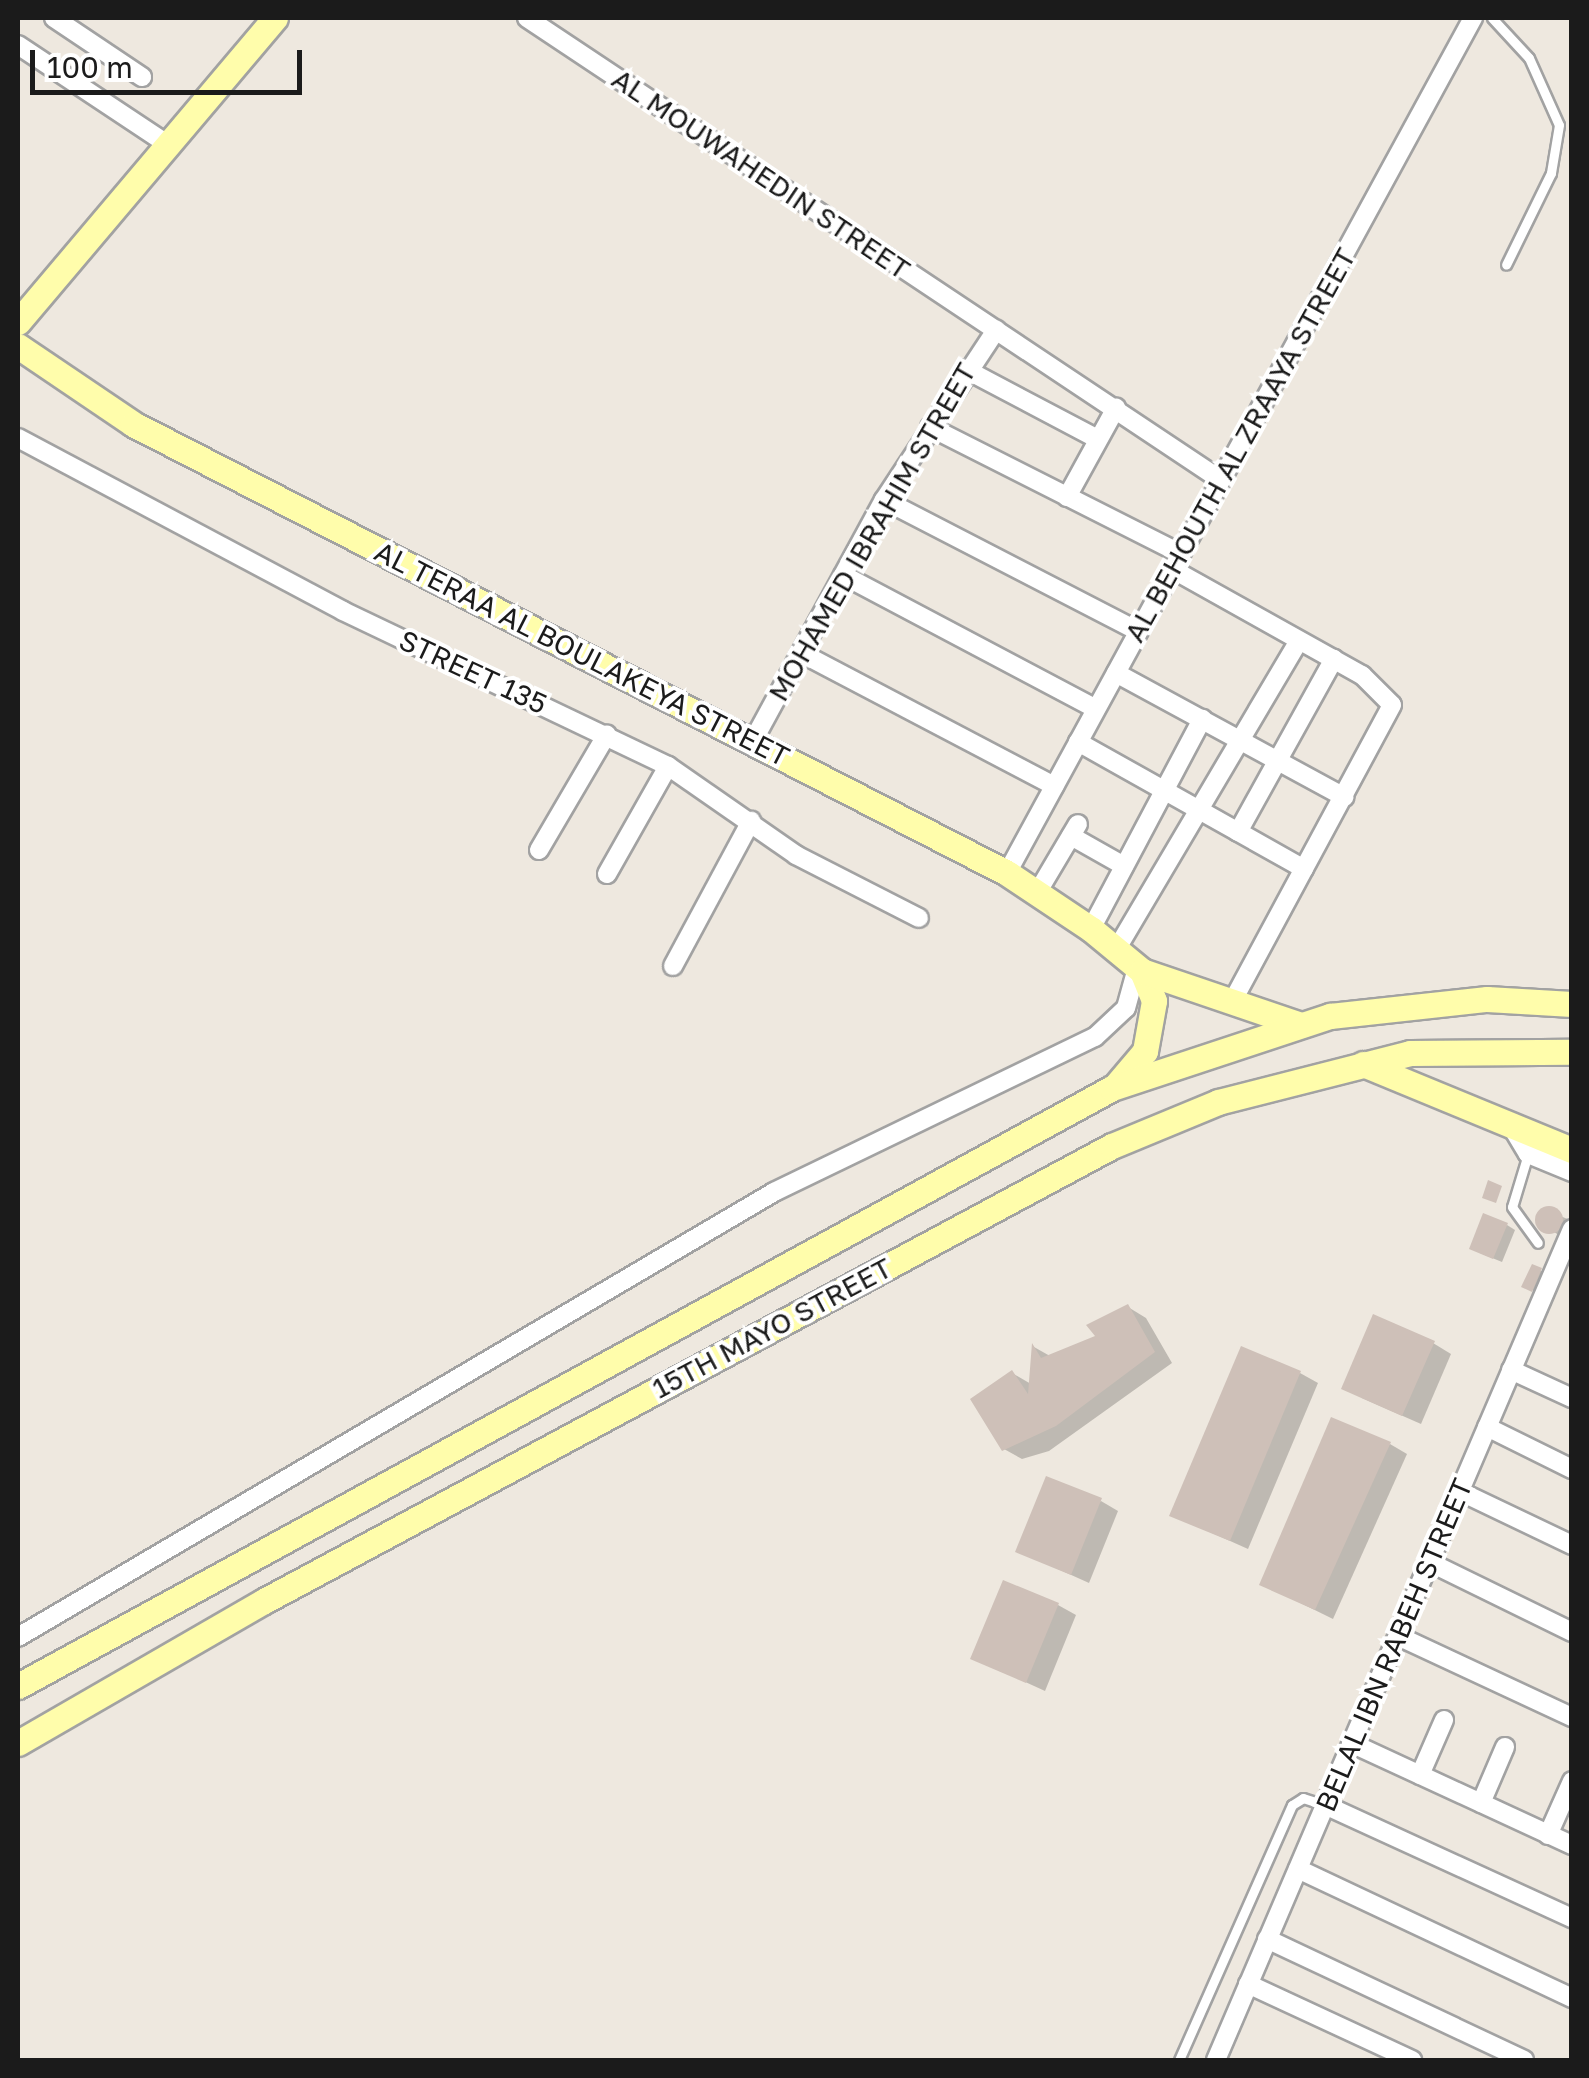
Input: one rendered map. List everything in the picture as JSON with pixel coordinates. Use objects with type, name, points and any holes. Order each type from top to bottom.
[{"type":"main road","points":[[18,322],[275,18]]},
{"type":"main road","name":"AL TERAA AL BOULAKEYA STREET","points":[[18,346],[133,424],[1006,873],[1090,929],[1140,970],[1298,1024]]},
{"type":"main road","points":[[1112,1088],[1151,1035],[1154,1001],[1140,970]]},
{"type":"main road","name":"15TH MAYO STREET","points":[[18,1686],[1112,1088],[1298,1024],[1431,1002],[1572,1004]]},
{"type":"main road","name":"15TH MAYO STREET","points":[[18,1744],[264,1601],[1112,1146],[1218,1102],[1363,1064],[1454,1048],[1572,1052]]},
{"type":"main road","points":[[1363,1064],[1572,1150]]},
{"type":"street","points":[[54,18],[142,76]]},
{"type":"street","name":"AL MOUWAHEDIN STREET","points":[[527,18],[1221,480]]},
{"type":"street","name":"AL BEHOUTH AL ZRAAYA STREET","points":[[1006,873],[1474,18]]},
{"type":"street","points":[[18,44],[167,144]]},
{"type":"street","name":"MOHAMED IBRAHIM STREET","points":[[752,741],[884,500],[966,369],[996,330]]},
{"type":"street","points":[[966,369],[1098,440]]},
{"type":"street","points":[[1068,496],[1116,408]]},
{"type":"street","points":[[930,427],[1068,496],[1299,641],[1378,685],[1392,705],[1232,1002]]},
{"type":"street","name":"STREET 135","points":[[18,438],[308,593],[668,766],[796,856],[919,918]]},
{"type":"street","points":[[884,500],[1138,631]]},
{"type":"street","points":[[844,575],[1096,709]]},
{"type":"street","points":[[1116,950],[1204,813],[1299,641]]},
{"type":"street","points":[[800,653],[1054,786]]},
{"type":"street","points":[[1238,832],[1334,660]]},
{"type":"street","points":[[1116,673],[1344,797]]},
{"type":"street","points":[[1090,929],[1202,719]]},
{"type":"street","points":[[539,850],[607,734]]},
{"type":"street","points":[[1078,742],[1304,869]]},
{"type":"street","points":[[608,874],[668,766]]},
{"type":"street","points":[[673,966],[750,821]]},
{"type":"street","points":[[1037,893],[1074,830],[1124,866]]},
{"type":"street","points":[[18,1637],[774,1192],[1095,1037],[1126,1008],[1140,970]]},
{"type":"street","points":[[1510,1124],[1528,1154],[1572,1172]]},
{"type":"street","name":"BELAL IBN RABEH STREET","points":[[1218,2060],[1572,1229]]},
{"type":"street","points":[[1511,1370],[1572,1398]]},
{"type":"street","points":[[1487,1427],[1572,1470]]},
{"type":"street","points":[[1459,1492],[1572,1545]]},
{"type":"street","points":[[1429,1562],[1572,1632]]},
{"type":"street","points":[[1398,1636],[1572,1717]]},
{"type":"street","points":[[1420,1775],[1444,1720]]},
{"type":"street","points":[[1352,1743],[1572,1846]]},
{"type":"street","points":[[1480,1803],[1506,1747]]},
{"type":"street","points":[[1548,1834],[1572,1782]]},
{"type":"street","points":[[1325,1806],[1572,1918]]},
{"type":"street","points":[[1298,1869],[1572,1998]]},
{"type":"street","points":[[1268,1939],[1524,2060]]},
{"type":"street","points":[[1248,1984],[1412,2060]]},
{"type":"lane","points":[[1492,18],[1530,58],[1559,125],[1551,173],[1506,266]]},
{"type":"lane","points":[[1528,1154],[1512,1207],[1538,1242]]},
{"type":"lane","points":[[1179,2060],[1292,1805],[1303,1798],[1325,1806]]},
{"type":"building","points":[[1488,1180],[1502,1186],[1496,1203],[1482,1198]]},
{"type":"building","points":[[1549,1206],[1559,1210],[1563,1220],[1559,1230],[1549,1234],[1539,1230],[1535,1220],[1539,1210]]},
{"type":"building","points":[[1483,1213],[1508,1223],[1493,1259],[1469,1249]]},
{"type":"building","points":[[1532,1264],[1542,1268],[1532,1292],[1521,1287]]},
{"type":"building","points":[[1128,1304],[1155,1352],[1056,1426],[1002,1451],[970,1399],[1012,1370],[1028,1394],[1032,1343],[1041,1358],[1095,1336],[1086,1325]]},
{"type":"building","points":[[1373,1314],[1435,1341],[1402,1416],[1341,1389]]},
{"type":"building","points":[[1241,1346],[1301,1371],[1230,1541],[1169,1516]]},
{"type":"building","points":[[1331,1417],[1391,1442],[1315,1610],[1259,1585]]},
{"type":"building","points":[[1046,1476],[1102,1498],[1071,1575],[1015,1552]]},
{"type":"building","points":[[1003,1580],[1059,1603],[1026,1683],[970,1659]]}]
